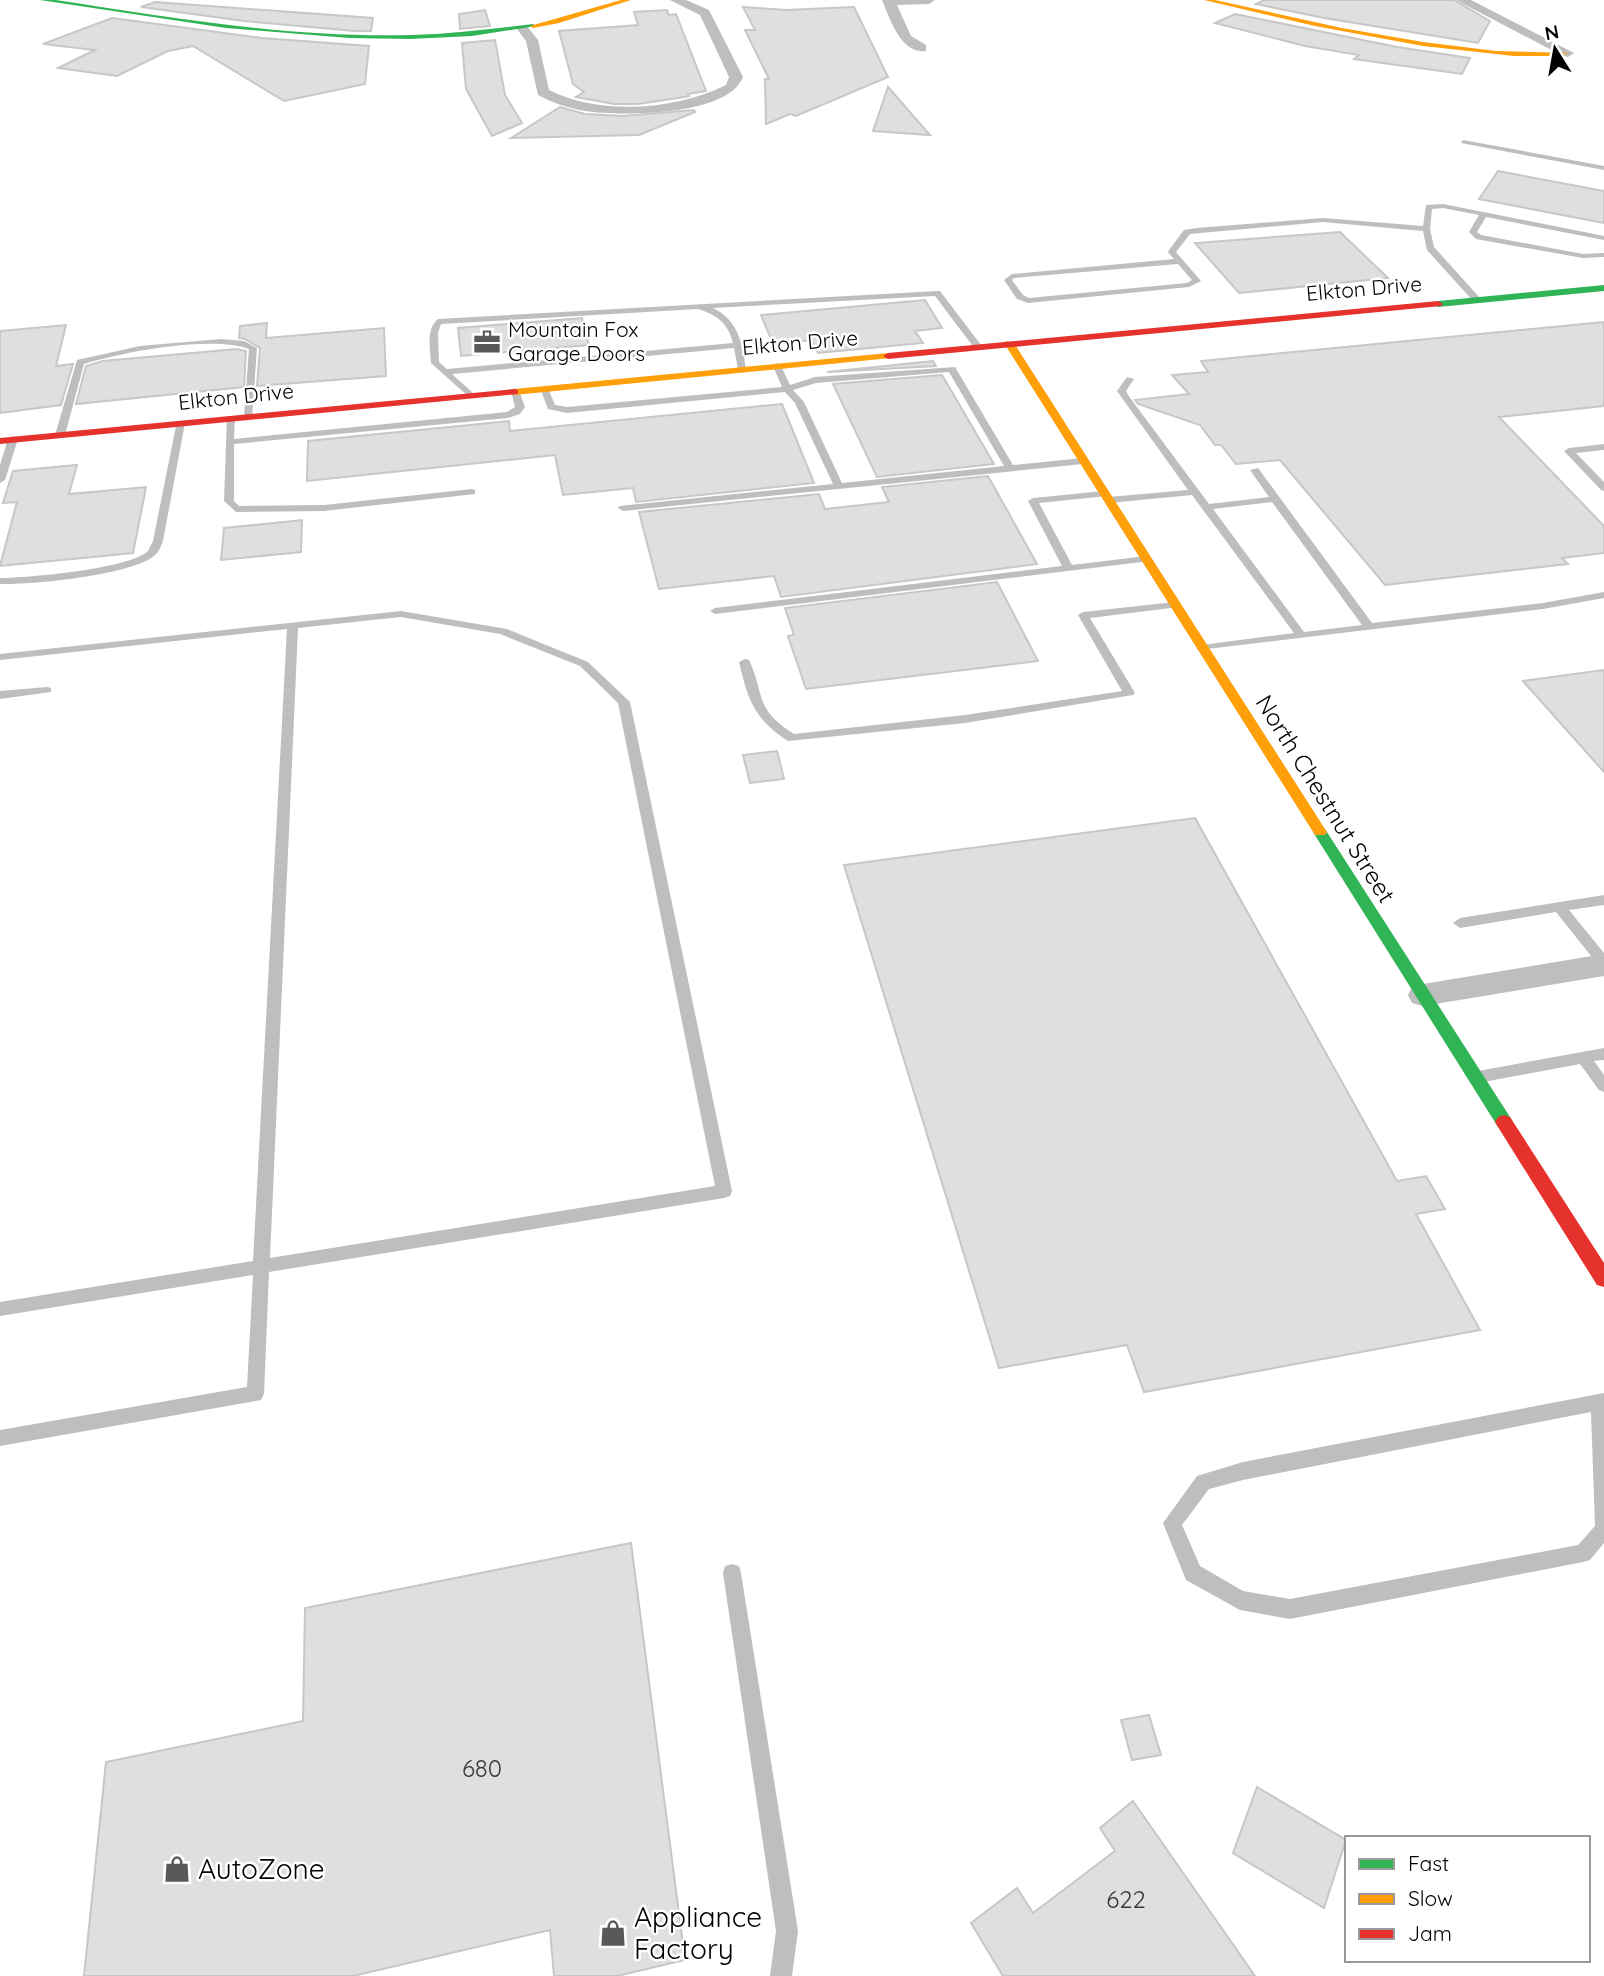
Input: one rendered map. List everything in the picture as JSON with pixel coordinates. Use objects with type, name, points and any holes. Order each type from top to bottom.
[{"type":"street","points":[[43,0],[339,39],[425,39],[523,29],[577,17],[628,0]]},
{"type":"street","points":[[523,29],[532,40],[543,92],[559,102],[585,108],[619,109],[684,104],[714,97],[732,87],[736,77],[705,13],[676,0]]},
{"type":"street","points":[[921,48],[906,38],[889,1],[929,0]]},
{"type":"street","points":[[1207,0],[1390,39],[1498,54],[1568,53]]},
{"type":"street","points":[[1462,0],[1568,53]]},
{"type":"street","name":"Elkton Drive","points":[[6,440],[1604,288]]},
{"type":"street","points":[[1062,358],[1099,342],[1154,330]]},
{"type":"street","name":"North Chestnut Street","points":[[1009,343],[1604,1279]]},
{"type":"street","points":[[1047,375],[1046,385],[1055,415]]},
{"type":"street","points":[[1423,995],[1604,963]]},
{"type":"lane","points":[[1463,142],[1604,168]]},
{"type":"lane","points":[[1477,300],[1446,269],[1430,248],[1426,229],[1429,207],[1443,206],[1604,238]]},
{"type":"lane","points":[[1484,214],[1473,232],[1479,237],[1583,256],[1604,255]]},
{"type":"lane","points":[[1180,261],[1020,275],[1008,280],[1020,298],[1028,300],[1189,285],[1197,281],[1180,261],[1172,252],[1187,232],[1323,220],[1426,229]]},
{"type":"lane","points":[[470,395],[435,362],[434,333],[438,322],[937,293],[978,347]]},
{"type":"lane","points":[[699,306],[718,311],[735,328],[742,369]]},
{"type":"lane","points":[[60,435],[80,362],[97,355],[191,343],[248,343],[253,348],[249,416]]},
{"type":"lane","points":[[446,372],[738,345]]},
{"type":"lane","points":[[777,366],[787,389],[799,402],[839,486]]},
{"type":"lane","points":[[544,388],[551,407],[567,410],[787,389],[815,380],[952,369],[1010,468]]},
{"type":"lane","points":[[1130,379],[1121,391],[1124,396],[1301,635]]},
{"type":"lane","points":[[229,442],[508,415],[517,412],[520,407],[515,391]]},
{"type":"lane","points":[[230,418],[229,501],[236,509],[259,511],[320,507],[472,492]]},
{"type":"lane","points":[[0,581],[44,579],[132,562],[150,554],[158,541],[180,423]]},
{"type":"lane","points":[[0,480],[6,440]]},
{"type":"lane","points":[[1604,447],[1569,451],[1604,488]]},
{"type":"lane","points":[[623,508],[1083,461]]},
{"type":"lane","points":[[1255,470],[1369,627]]},
{"type":"lane","points":[[1069,569],[1033,501],[1196,492]]},
{"type":"lane","points":[[1208,507],[1275,499]]},
{"type":"lane","points":[[715,611],[1146,559]]},
{"type":"lane","points":[[1202,648],[1542,606],[1604,595]]},
{"type":"lane","points":[[745,662],[756,707],[774,728],[792,738],[965,719],[1129,693],[1083,615],[1175,605]]},
{"type":"lane","points":[[0,657],[401,614],[503,631],[584,664],[624,702],[724,1191],[0,1309]]},
{"type":"lane","points":[[0,1438],[255,1394],[293,625]]},
{"type":"lane","points":[[0,695],[47,690]]},
{"type":"lane","points":[[1460,923],[1604,900]]},
{"type":"lane","points":[[1559,908],[1604,963]]},
{"type":"lane","points":[[1476,1077],[1604,1054]]},
{"type":"lane","points":[[1584,1058],[1604,1086]]},
{"type":"lane","points":[[1602,1402],[1604,1529],[1583,1553],[1290,1609],[1240,1600],[1193,1573],[1172,1523],[1203,1482],[1243,1471],[1602,1402]]},
{"type":"lane","points":[[732,1573],[787,1931],[781,1976]]},
{"type":"building","points":[[1264,0],[1454,0],[1490,21],[1478,43],[1256,4]]},
{"type":"building","points":[[155,2],[373,18],[371,31],[355,31],[244,21],[141,7]]},
{"type":"building","points":[[743,7],[785,10],[854,7],[888,77],[796,116],[790,114],[766,124],[765,79],[769,79],[745,30],[755,30]]},
{"type":"building","points":[[485,10],[490,26],[460,29],[459,14]]},
{"type":"building","points":[[667,10],[669,15],[676,14],[706,91],[638,104],[614,104],[576,97],[584,92],[573,84],[559,31],[638,25],[634,12]]},
{"type":"building","points":[[1235,14],[1397,47],[1470,58],[1462,74],[1354,59],[1359,55],[1305,46],[1215,23]]},
{"type":"building","points":[[112,18],[262,38],[369,46],[365,84],[284,101],[193,46],[168,51],[117,76],[58,68],[95,50],[43,44]]},
{"type":"building","points":[[495,40],[505,95],[522,123],[492,136],[466,89],[462,43]]},
{"type":"building","points":[[888,87],[930,135],[873,131]]},
{"type":"building","points":[[560,107],[585,114],[623,116],[695,112],[639,135],[511,138]]},
{"type":"building","points":[[1498,171],[1604,191],[1604,223],[1479,199]]},
{"type":"building","points":[[1340,232],[1388,278],[1239,293],[1195,243]]},
{"type":"building","points":[[925,300],[942,328],[915,331],[923,343],[818,353],[812,340],[773,344],[761,315]]},
{"type":"building","points":[[582,318],[589,345],[461,356],[458,328]]},
{"type":"building","points":[[1604,322],[1604,406],[1499,417],[1604,526],[1604,553],[1562,558],[1568,564],[1385,585],[1280,460],[1236,464],[1221,445],[1215,445],[1200,425],[1138,404],[1135,400],[1189,394],[1172,375],[1208,372],[1201,361]]},
{"type":"building","points":[[267,323],[266,338],[384,328],[386,376],[257,386],[260,348],[239,338],[240,326]]},
{"type":"building","points":[[66,325],[56,366],[73,364],[61,405],[0,413],[0,331]]},
{"type":"building","points":[[237,349],[246,351],[244,387],[76,404],[86,366],[103,361]]},
{"type":"building","points":[[933,361],[936,366],[827,372]]},
{"type":"building","points":[[942,375],[994,464],[877,477],[833,384]]},
{"type":"building","points":[[782,404],[814,483],[636,502],[633,488],[563,495],[555,455],[307,481],[308,441],[509,421],[510,431]]},
{"type":"building","points":[[77,465],[69,494],[146,487],[133,553],[0,566],[17,502],[3,503],[13,471]]},
{"type":"building","points":[[988,476],[1037,564],[781,597],[774,576],[659,589],[639,512],[819,494],[825,509],[889,502],[882,487]]},
{"type":"building","points":[[302,520],[301,552],[221,560],[224,528]]},
{"type":"building","points":[[997,582],[1038,661],[806,689],[788,636],[794,635],[785,608]]},
{"type":"building","points":[[1604,670],[1604,772],[1523,681]]},
{"type":"building","points":[[777,751],[784,779],[750,783],[743,755]]},
{"type":"building","points":[[1195,818],[1397,1181],[1426,1176],[1445,1209],[1416,1214],[1480,1330],[1144,1392],[1127,1345],[999,1368],[844,865]]},
{"type":"building","points":[[631,1543],[685,1960],[617,1976],[554,1976],[550,1930],[353,1976],[84,1976],[106,1762],[303,1721],[305,1608]]},
{"type":"building","points":[[1149,1715],[1161,1755],[1132,1760],[1121,1720]]},
{"type":"building","points":[[1257,1787],[1345,1839],[1324,1908],[1233,1853]]},
{"type":"building","points":[[1133,1801],[1255,1976],[1003,1976],[971,1923],[1017,1888],[1033,1913],[1115,1851],[1100,1828]]},
{"type":"traffic: fast","points":[[43,0],[226,26],[349,36],[472,34],[533,26]]},
{"type":"traffic: fast","points":[[1438,304],[1604,288]]},
{"type":"traffic: fast","points":[[1320,832],[1504,1122]]},
{"type":"traffic: slow","points":[[533,26],[557,22],[628,0]]},
{"type":"traffic: slow","points":[[1207,0],[1423,44],[1514,54],[1568,53]]},
{"type":"traffic: slow","points":[[1009,343],[1320,832]]},
{"type":"traffic: slow","points":[[514,392],[888,356]]},
{"type":"traffic: jam","points":[[888,356],[1438,304]]},
{"type":"traffic: jam","points":[[0,441],[514,392]]},
{"type":"traffic: jam","points":[[1504,1122],[1604,1279]]},
{"type":"place","name":"Mountain Fox Garage Doors","points":[[487,342]]},
{"type":"place","name":"AutoZone","points":[[177,1869]]},
{"type":"place","name":"Appliance Factory","points":[[613,1933]]}]
